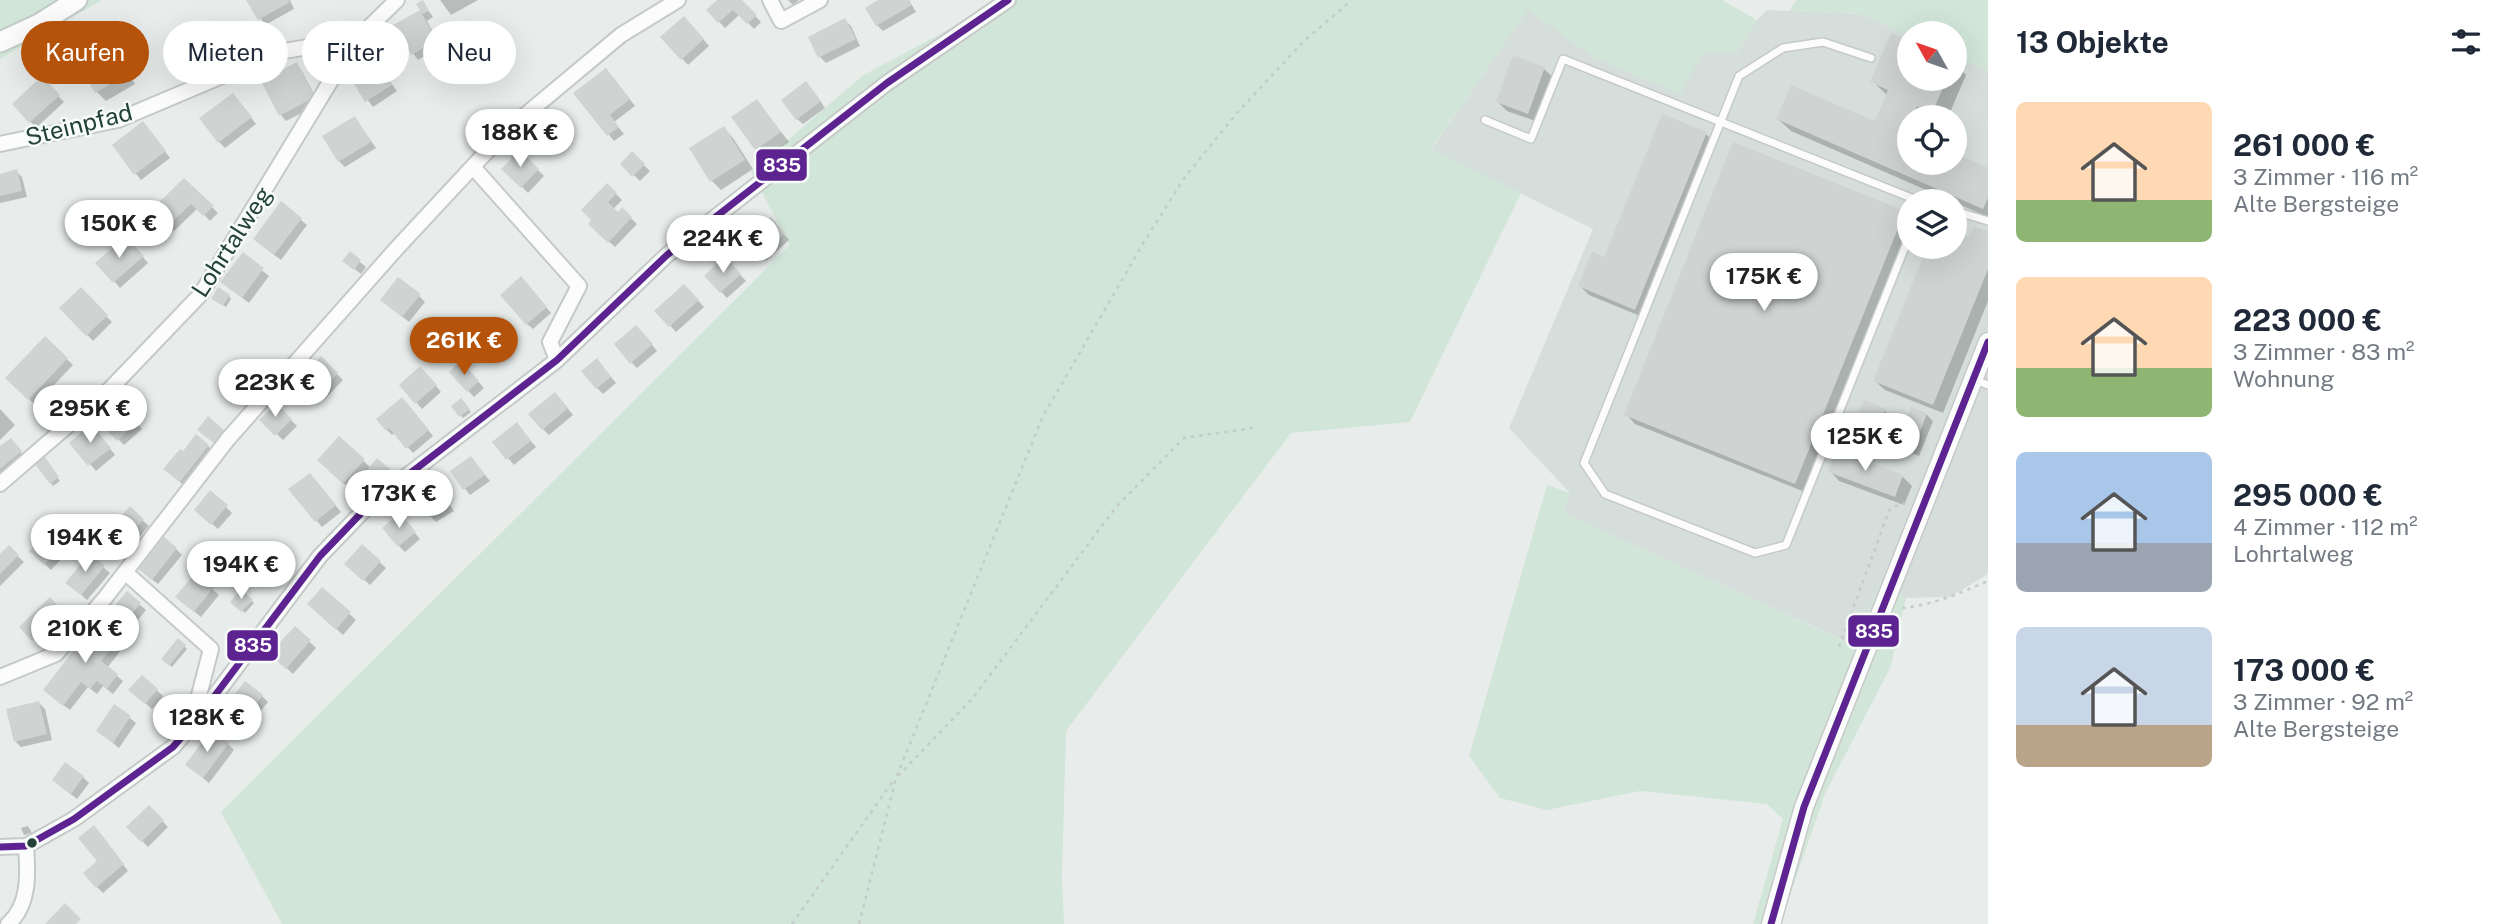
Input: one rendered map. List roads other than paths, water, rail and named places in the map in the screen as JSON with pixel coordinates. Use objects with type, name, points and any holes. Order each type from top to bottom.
[{"type":"main road","points":[[0,42],[39,24],[77,0]]},
{"type":"street","name":"Lohrtalweg","points":[[375,21],[397,0]]},
{"type":"street","points":[[0,660],[2,676],[56,654],[125,572],[228,439],[397,248],[505,132],[621,35],[678,0]]},
{"type":"street","points":[[769,0],[781,21],[820,0]]},
{"type":"street","points":[[0,847],[26,846],[74,818],[173,747],[198,718],[320,556],[369,505],[557,360],[667,255],[887,83],[1008,0]]},
{"type":"street","name":"Steinpfad","points":[[0,144],[118,120],[279,52],[302,48]]},
{"type":"street","name":"Lohrtalweg","points":[[0,484],[110,389],[201,294],[329,84]]},
{"type":"street","points":[[473,167],[579,286],[550,342],[557,360]]},
{"type":"street","points":[[1771,924],[1804,807],[1923,508],[1981,382],[1988,342]]},
{"type":"street","points":[[125,572],[211,649],[197,703],[198,718]]},
{"type":"street","points":[[8,924],[18,915],[29,877],[26,846]]},
{"type":"lane","points":[[1871,58],[1824,42],[1783,48],[1739,76],[1584,463],[1605,494],[1755,553],[1786,545],[1900,259]]},
{"type":"lane","points":[[1485,120],[1531,139],[1563,59],[1897,192]]},
{"type":"lane","points":[[1967,215],[1988,221]]}]
